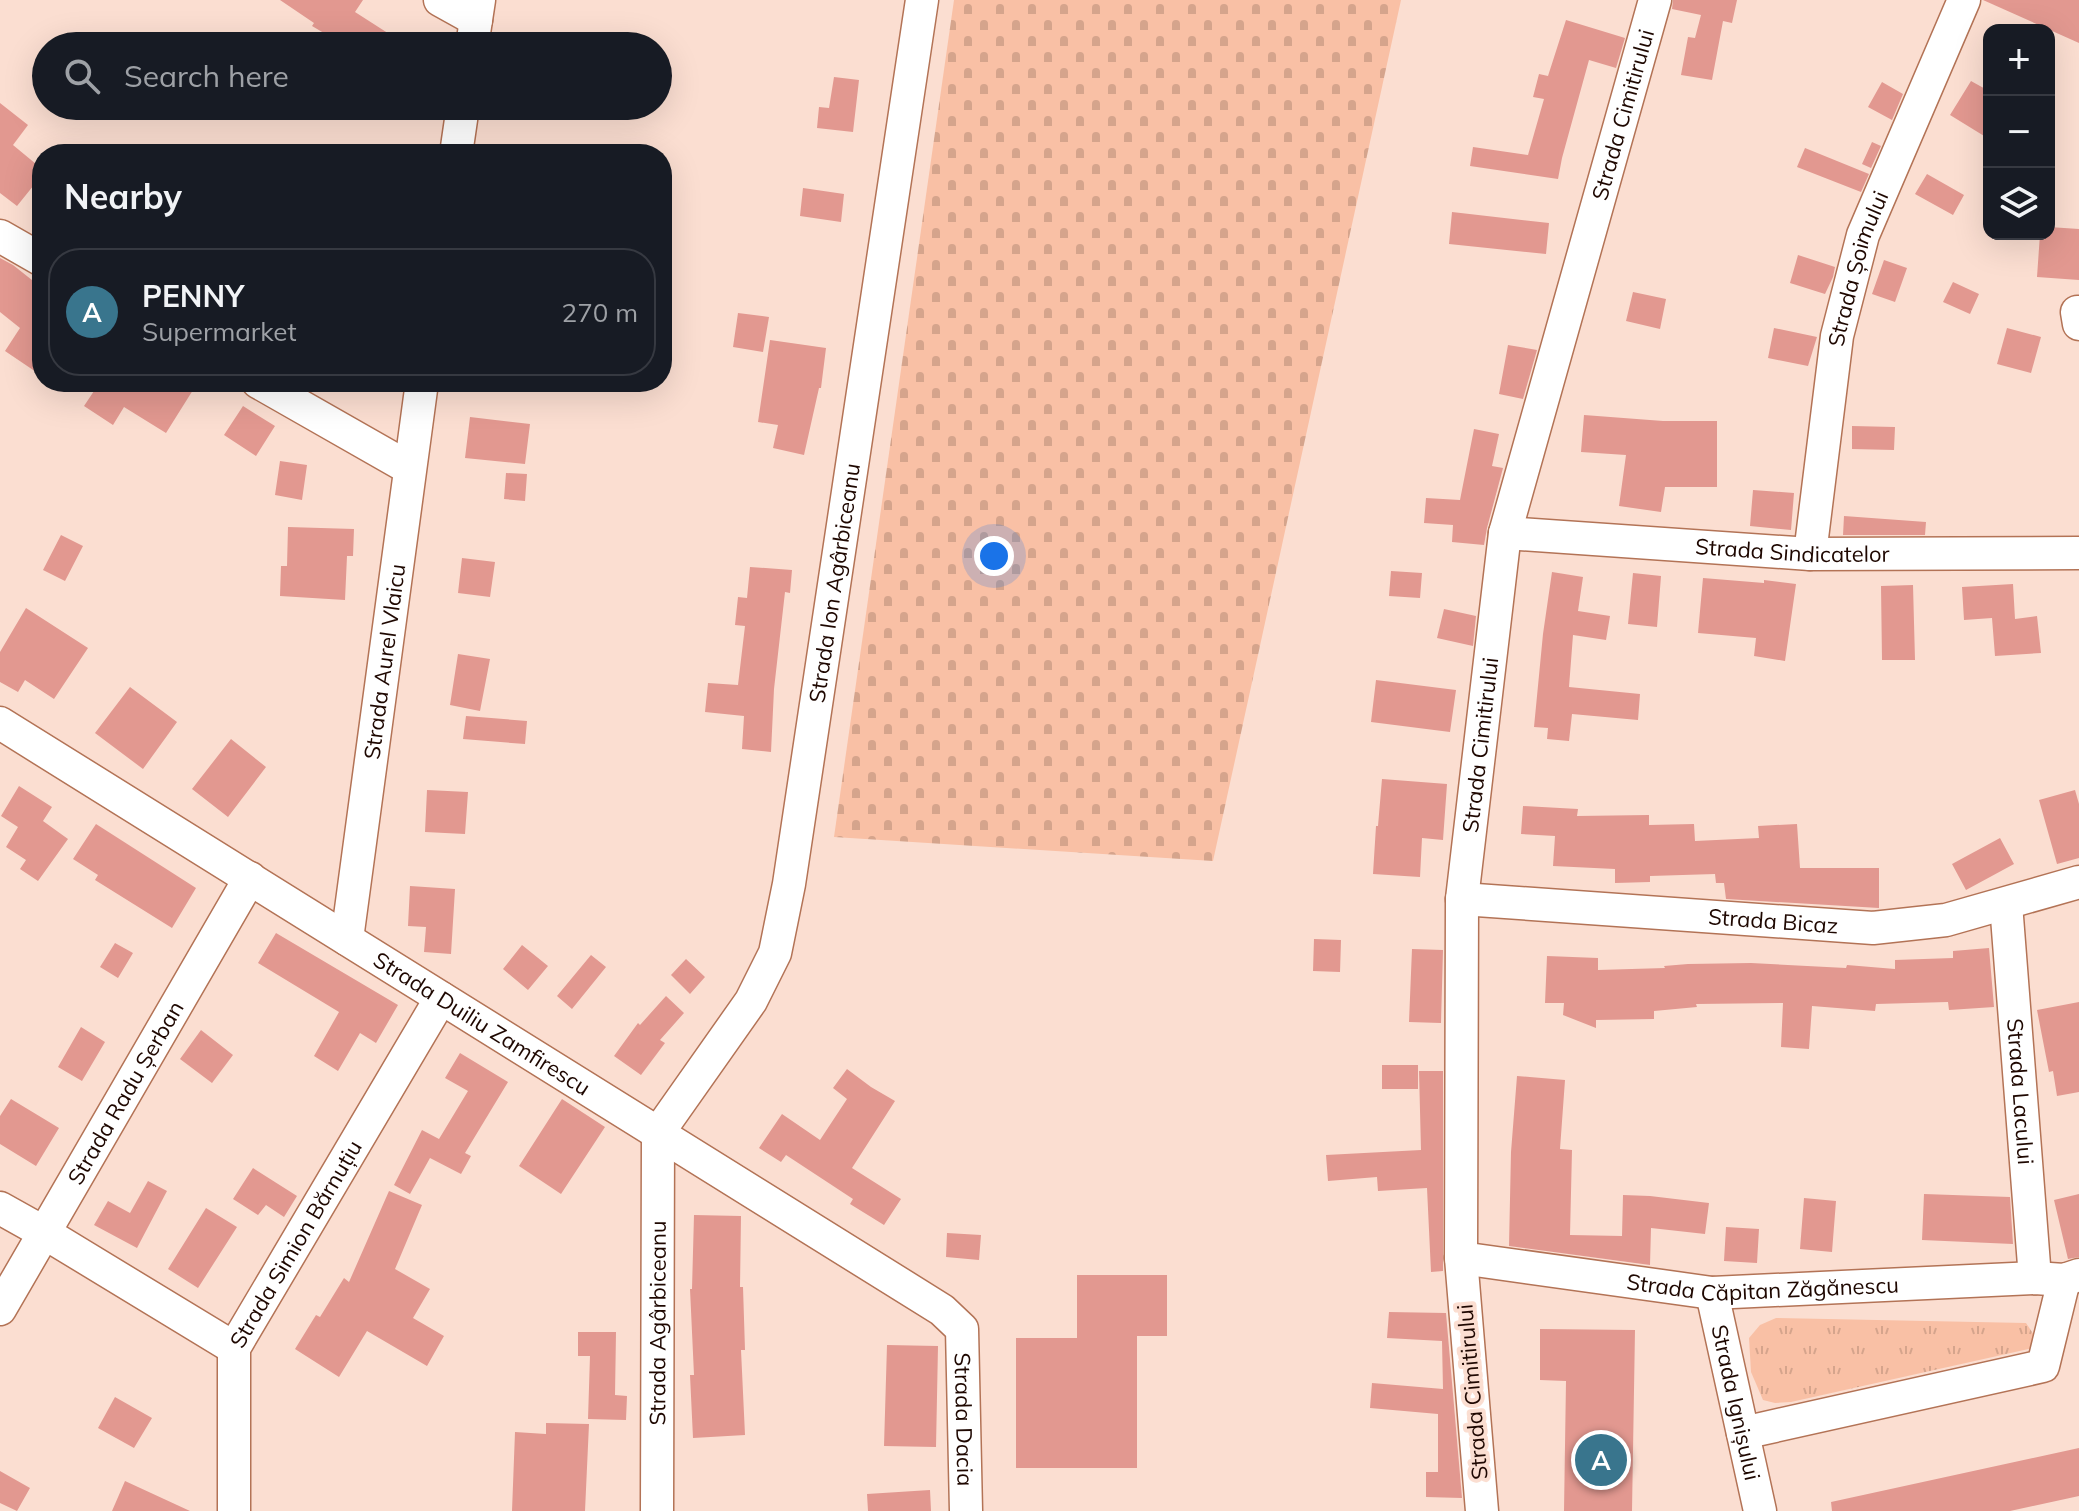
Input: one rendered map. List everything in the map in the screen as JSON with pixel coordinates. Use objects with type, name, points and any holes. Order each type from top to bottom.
[{"type":"street","points":[[440,0],[475,22]]},
{"type":"street","name":"Strada Ion Agârbiceanu","points":[[658,1133],[751,1001],[775,953],[789,884],[922,0]]},
{"type":"street","name":"Strada Cimitirului","points":[[1482,1511],[1461,1258],[1462,899],[1505,533],[1655,0]]},
{"type":"street","name":"Strada Șoimului","points":[[1810,554],[1837,336],[1863,235],[1964,0]]},
{"type":"street","points":[[457,144],[461,120]]},
{"type":"street","points":[[0,236],[32,254]]},
{"type":"street","points":[[276,392],[409,468]]},
{"type":"street","name":"Strada Aurel Vlaicu","points":[[347,939],[420,392]]},
{"type":"street","name":"Strada Sindicatelor","points":[[1505,533],[1810,554],[2079,553]]},
{"type":"street","name":"Strada Duiliu Zamfirescu","points":[[0,723],[942,1310],[962,1329]]},
{"type":"street","name":"Strada Radu Șerban","points":[[0,1309],[250,878]]},
{"type":"street","name":"Strada Bicaz","points":[[1462,899],[1873,928],[1946,920],[2079,882]]},
{"type":"street","name":"Strada Lacului","points":[[2006,904],[2059,1278]]},
{"type":"street","name":"Strada Simion Bărnuțiu","points":[[234,1511],[234,1348],[441,998]]},
{"type":"street","name":"Strada Agârbiceanu","points":[[657,1511],[658,1133]]},
{"type":"street","points":[[0,1208],[234,1348]]},
{"type":"street","name":"Strada Căpitan Zăgănescu","points":[[1461,1258],[1712,1293],[2059,1278]]},
{"type":"street","points":[[1743,1433],[2043,1366],[2059,1278]]},
{"type":"street","name":"Strada Ignișului","points":[[1712,1293],[1760,1511]]},
{"type":"street","name":"Strada Dacia","points":[[962,1329],[966,1511]]},
{"type":"green space","points":[[954,0],[1401,0],[1213,861],[834,837]]},
{"type":"green space","points":[[1776,1318],[2026,1323],[2034,1335],[2033,1348],[1775,1403],[1763,1400],[1751,1372],[1749,1338],[1760,1325]]},
{"type":"building","points":[[280,0],[363,0],[355,12],[386,32],[322,32],[312,26],[314,23]]},
{"type":"building","points":[[1673,0],[1737,0],[1732,23],[1723,21],[1712,80],[1681,75],[1688,37],[1695,38],[1701,15],[1672,9]]},
{"type":"building","points":[[1983,0],[2079,0],[2079,43],[2055,32],[2055,24],[2037,24]]},
{"type":"building","points":[[1566,20],[1625,38],[1616,68],[1589,60],[1558,179],[1470,166],[1473,147],[1528,155],[1544,99],[1533,97],[1539,74],[1548,76]]},
{"type":"building","points":[[834,77],[859,80],[853,132],[817,128],[819,107],[829,108]]},
{"type":"building","points":[[1971,81],[1983,88],[1983,135],[1950,115]]},
{"type":"building","points":[[1882,82],[1903,94],[1892,120],[1868,107]]},
{"type":"building","points":[[0,103],[28,125],[13,145],[32,161],[32,187],[17,206],[0,193]]},
{"type":"building","points":[[1872,142],[1881,146],[1871,168],[1862,164]]},
{"type":"building","points":[[1805,148],[1869,174],[1861,192],[1797,167]]},
{"type":"building","points":[[1927,174],[1964,195],[1953,215],[1915,194]]},
{"type":"building","points":[[803,188],[844,194],[841,222],[800,216]]},
{"type":"building","points":[[1452,212],[1549,223],[1546,254],[1449,244]]},
{"type":"building","points":[[2055,227],[2079,229],[2079,280],[2037,277],[2040,240],[2055,240]]},
{"type":"building","points":[[1798,255],[1835,267],[1825,294],[1790,283]]},
{"type":"building","points":[[0,258],[32,280],[32,369],[5,351],[20,328],[0,312]]},
{"type":"building","points":[[1884,260],[1907,268],[1895,302],[1872,294]]},
{"type":"building","points":[[1953,282],[1979,294],[1970,314],[1943,302]]},
{"type":"building","points":[[1633,292],[1666,299],[1660,329],[1626,321]]},
{"type":"building","points":[[738,313],[769,317],[763,352],[733,347]]},
{"type":"building","points":[[1774,328],[1817,337],[1808,366],[1768,358]]},
{"type":"building","points":[[2007,328],[2041,337],[2031,373],[1997,364]]},
{"type":"building","points":[[770,340],[826,348],[821,388],[804,455],[773,448],[778,425],[758,422]]},
{"type":"building","points":[[1508,345],[1537,350],[1523,399],[1499,394]]},
{"type":"building","points":[[93,392],[192,392],[166,433],[124,407],[113,425],[84,406]]},
{"type":"building","points":[[243,406],[275,426],[256,456],[224,435]]},
{"type":"building","points":[[1584,415],[1663,421],[1717,421],[1717,487],[1665,487],[1661,512],[1619,506],[1626,455],[1581,452]]},
{"type":"building","points":[[470,417],[530,424],[525,464],[465,458]]},
{"type":"building","points":[[1852,426],[1895,427],[1894,450],[1852,449]]},
{"type":"building","points":[[1474,429],[1499,434],[1492,466],[1503,468],[1484,545],[1452,542],[1453,525],[1424,523],[1426,498],[1460,500]]},
{"type":"building","points":[[280,461],[307,465],[302,500],[275,495]]},
{"type":"building","points":[[506,473],[527,474],[525,501],[504,499]]},
{"type":"building","points":[[1753,490],[1794,493],[1791,530],[1750,526]]},
{"type":"building","points":[[1844,516],[1926,522],[1925,535],[1843,535]]},
{"type":"building","points":[[288,527],[354,529],[353,556],[347,556],[345,600],[280,596],[281,566],[287,566]]},
{"type":"building","points":[[61,535],[83,546],[65,581],[43,570]]},
{"type":"building","points":[[462,558],[495,562],[490,597],[458,593]]},
{"type":"building","points":[[750,567],[792,570],[790,593],[785,592],[774,689],[771,752],[742,749],[744,716],[705,712],[708,683],[738,685],[745,626],[735,625],[738,597],[747,598]]},
{"type":"building","points":[[1391,571],[1422,573],[1420,598],[1389,596]]},
{"type":"building","points":[[1552,572],[1583,577],[1578,611],[1610,616],[1606,640],[1573,635],[1569,687],[1640,694],[1638,720],[1572,714],[1569,741],[1547,739],[1548,728],[1534,727]]},
{"type":"building","points":[[1633,573],[1661,576],[1657,627],[1628,624]]},
{"type":"building","points":[[1703,578],[1796,584],[1785,661],[1754,656],[1756,638],[1698,633]]},
{"type":"building","points":[[2013,584],[2015,619],[2037,616],[2041,653],[1995,656],[1992,618],[1964,620],[1962,587]]},
{"type":"building","points":[[1913,585],[1915,660],[1882,660],[1881,586]]},
{"type":"building","points":[[26,608],[88,648],[54,699],[25,680],[18,692],[0,682],[0,652]]},
{"type":"building","points":[[1444,609],[1476,616],[1473,646],[1437,638]]},
{"type":"building","points":[[458,654],[490,659],[480,711],[450,705]]},
{"type":"building","points":[[1376,680],[1456,690],[1450,732],[1371,722]]},
{"type":"building","points":[[130,687],[177,722],[143,769],[95,733]]},
{"type":"building","points":[[466,716],[527,721],[525,744],[463,739]]},
{"type":"building","points":[[231,739],[266,767],[228,817],[192,789]]},
{"type":"building","points":[[1382,779],[1447,784],[1443,840],[1422,838],[1420,877],[1373,874]]},
{"type":"building","points":[[19,786],[52,807],[43,821],[68,839],[38,881],[20,869],[26,860],[6,847],[18,827],[1,816]]},
{"type":"building","points":[[427,790],[468,792],[465,834],[425,832]]},
{"type":"building","points":[[2075,790],[2079,804],[2079,858],[2057,864],[2039,800]]},
{"type":"building","points":[[1523,806],[1578,809],[1577,816],[1649,815],[1649,825],[1694,824],[1695,841],[1759,838],[1758,826],[1797,824],[1800,868],[1879,868],[1879,908],[1726,899],[1724,883],[1716,883],[1715,874],[1650,876],[1650,882],[1615,883],[1615,869],[1553,866],[1555,836],[1521,834]]},
{"type":"building","points":[[96,824],[196,888],[172,928],[95,880],[98,875],[73,859]]},
{"type":"building","points":[[2000,838],[2014,864],[1966,890],[1952,864]]},
{"type":"building","points":[[410,886],[455,889],[451,954],[424,952],[426,927],[408,926]]},
{"type":"building","points":[[276,933],[398,1005],[376,1043],[360,1033],[338,1071],[314,1056],[339,1012],[258,963]]},
{"type":"building","points":[[1314,939],[1341,940],[1340,972],[1313,971]]},
{"type":"building","points":[[115,943],[133,953],[118,978],[100,967]]},
{"type":"building","points":[[522,945],[548,966],[528,990],[503,969]]},
{"type":"building","points":[[1989,948],[1994,1007],[1949,1010],[1948,1002],[1876,1004],[1875,1011],[1812,1006],[1809,1049],[1781,1047],[1783,1003],[1696,1004],[1697,1007],[1654,1011],[1654,1019],[1596,1020],[1596,1028],[1563,1015],[1564,1003],[1545,1003],[1547,956],[1598,958],[1598,970],[1751,963],[1895,969],[1895,960],[1953,958],[1953,951]]},
{"type":"building","points":[[1412,949],[1443,950],[1441,1023],[1409,1022]]},
{"type":"building","points":[[591,955],[606,967],[572,1009],[557,996]]},
{"type":"building","points":[[686,959],[705,977],[690,994],[671,975]]},
{"type":"building","points":[[666,996],[684,1013],[660,1040],[665,1043],[641,1075],[614,1056],[638,1023],[640,1025]]},
{"type":"building","points":[[2079,1002],[2079,1092],[2057,1096],[2037,1010]]},
{"type":"building","points":[[81,1027],[105,1042],[82,1081],[58,1067]]},
{"type":"building","points":[[201,1030],[233,1055],[212,1083],[180,1059]]},
{"type":"building","points":[[460,1053],[508,1082],[465,1153],[471,1156],[461,1174],[430,1158],[410,1194],[394,1185],[422,1130],[439,1139],[468,1091],[445,1078]]},
{"type":"building","points":[[1382,1065],[1418,1065],[1418,1089],[1382,1089]]},
{"type":"building","points":[[847,1069],[895,1101],[852,1168],[901,1199],[884,1225],[850,1204],[853,1199],[786,1155],[781,1162],[759,1148],[782,1114],[820,1140],[847,1099],[833,1088]]},
{"type":"building","points":[[1419,1071],[1443,1071],[1443,1271],[1431,1272],[1427,1188],[1378,1191],[1377,1177],[1328,1181],[1326,1155],[1421,1150]]},
{"type":"building","points":[[1517,1076],[1565,1080],[1560,1149],[1572,1150],[1570,1235],[1622,1236],[1623,1195],[1709,1203],[1705,1234],[1651,1228],[1650,1265],[1509,1246],[1511,1152]]},
{"type":"building","points":[[11,1099],[59,1128],[36,1166],[0,1144],[0,1116]]},
{"type":"building","points":[[562,1099],[605,1127],[561,1194],[519,1166]]},
{"type":"building","points":[[253,1168],[297,1196],[284,1217],[266,1205],[258,1215],[233,1199]]},
{"type":"building","points":[[148,1181],[167,1191],[137,1248],[94,1225],[108,1201],[130,1213]]},
{"type":"building","points":[[389,1191],[422,1205],[395,1269],[430,1289],[413,1318],[444,1336],[427,1366],[367,1331],[339,1377],[295,1349],[344,1278],[349,1282]]},
{"type":"building","points":[[1924,1194],[2010,1197],[2013,1244],[1922,1240]]},
{"type":"building","points":[[2079,1194],[2079,1257],[2068,1259],[2054,1200]]},
{"type":"building","points":[[1804,1198],[1836,1201],[1832,1252],[1800,1249]]},
{"type":"building","points":[[206,1208],[237,1227],[198,1288],[168,1269]]},
{"type":"building","points":[[694,1215],[741,1216],[740,1287],[743,1287],[745,1350],[741,1350],[745,1435],[693,1438],[690,1289]]},
{"type":"building","points":[[1726,1227],[1759,1229],[1757,1263],[1724,1261]]},
{"type":"building","points":[[947,1233],[981,1235],[979,1260],[946,1257]]},
{"type":"building","points":[[1077,1275],[1167,1275],[1167,1336],[1137,1336],[1137,1468],[1016,1468],[1016,1338],[1077,1338]]},
{"type":"building","points":[[1389,1312],[1446,1313],[1462,1498],[1426,1497],[1426,1472],[1438,1472],[1438,1414],[1370,1408],[1372,1383],[1443,1389],[1442,1341],[1387,1338]]},
{"type":"building","points":[[1540,1329],[1635,1330],[1632,1511],[1564,1511],[1566,1381],[1540,1380]]},
{"type":"building","points":[[578,1332],[616,1332],[615,1395],[627,1396],[626,1420],[588,1419],[590,1356],[578,1356]]},
{"type":"building","points":[[887,1345],[938,1346],[936,1447],[884,1446]]},
{"type":"building","points":[[115,1397],[152,1418],[134,1448],[98,1428]]},
{"type":"building","points":[[546,1423],[589,1424],[585,1511],[512,1511],[515,1432],[546,1434]]},
{"type":"building","points":[[2079,1448],[2079,1496],[2010,1511],[1832,1511],[1831,1502]]},
{"type":"building","points":[[0,1471],[30,1488],[17,1511],[0,1503]]},
{"type":"building","points":[[125,1481],[190,1511],[112,1511]]},
{"type":"building","points":[[930,1490],[931,1511],[868,1511],[867,1494]]},
{"type":"place","name":"PENNY","points":[[1601,1460]]}]
